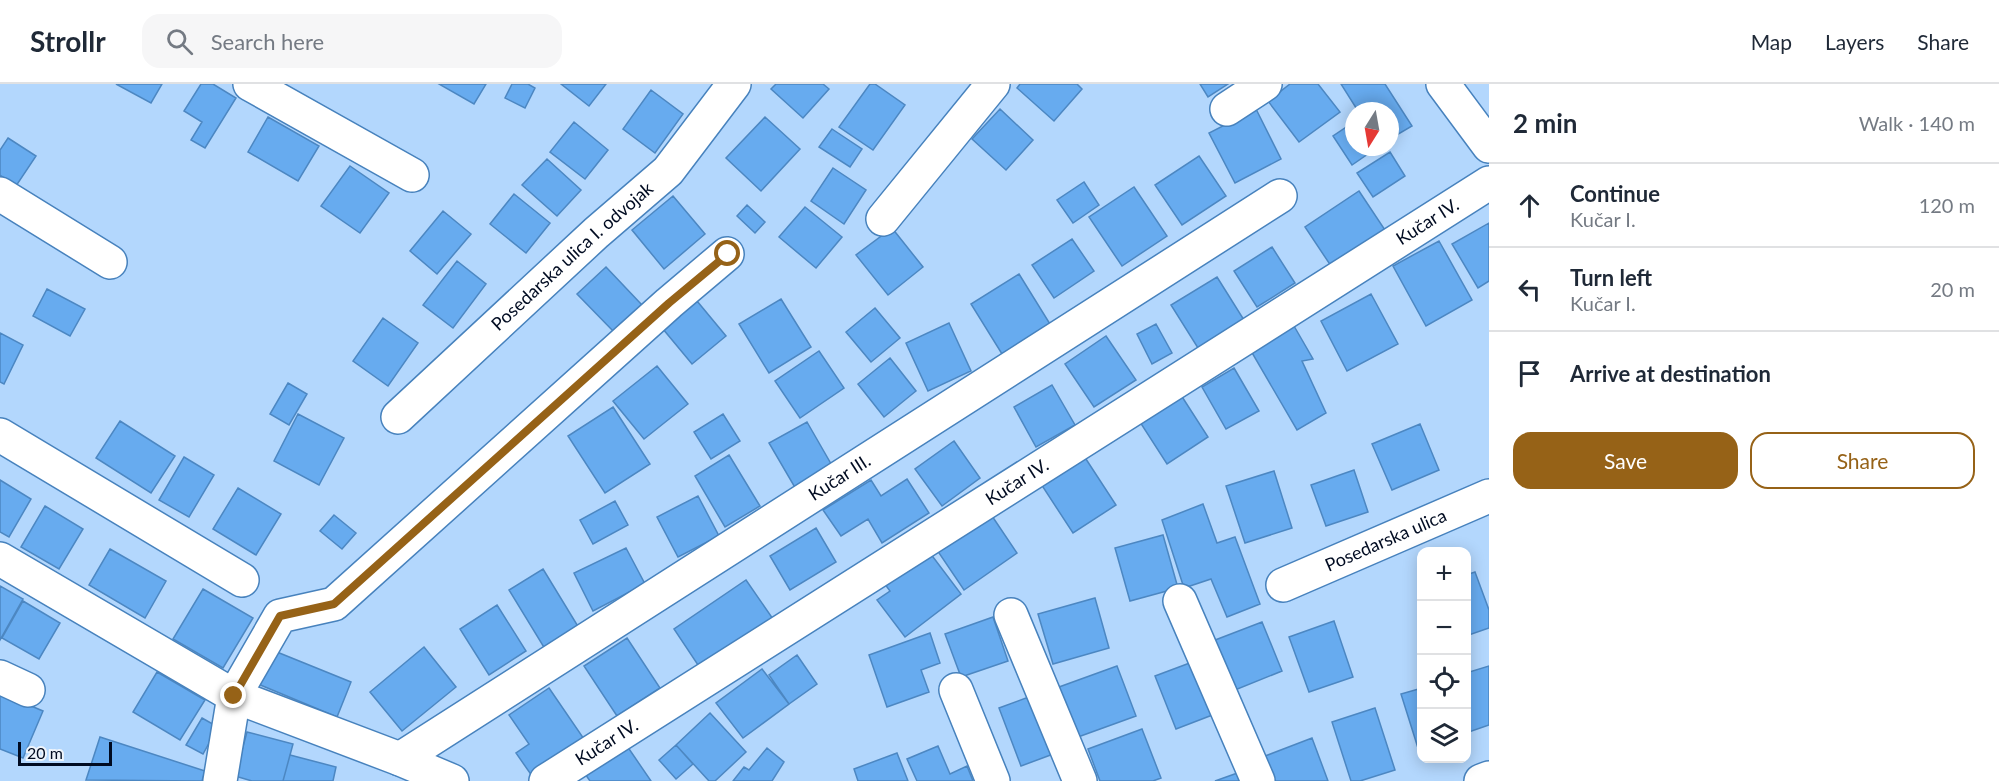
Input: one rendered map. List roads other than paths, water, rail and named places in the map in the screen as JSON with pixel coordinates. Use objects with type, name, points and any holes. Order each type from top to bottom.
[{"type":"street","points":[[250,84],[411,175]]},
{"type":"street","name":"Posedarska ulica I. odvojak","points":[[398,417],[596,233],[668,171],[734,84]]},
{"type":"street","points":[[883,219],[993,84]]},
{"type":"street","points":[[1227,110],[1265,84]]},
{"type":"street","points":[[1443,84],[1489,146]]},
{"type":"street","name":"Kučar IV.","points":[[546,781],[1489,183]]},
{"type":"street","points":[[0,194],[110,262]]},
{"type":"street","name":"Kučar III.","points":[[400,759],[1280,196]]},
{"type":"street","points":[[220,781],[234,696],[280,616],[334,604],[669,303],[728,254]]},
{"type":"street","points":[[0,435],[242,580]]},
{"type":"street","name":"Posedarska ulica","points":[[1283,585],[1489,496]]},
{"type":"street","points":[[0,559],[234,696],[452,781]]},
{"type":"street","points":[[1180,601],[1258,781]]},
{"type":"street","points":[[1011,615],[1080,781]]},
{"type":"street","points":[[956,690],[993,781]]},
{"type":"street","points":[[1481,781],[1489,778]]}]
